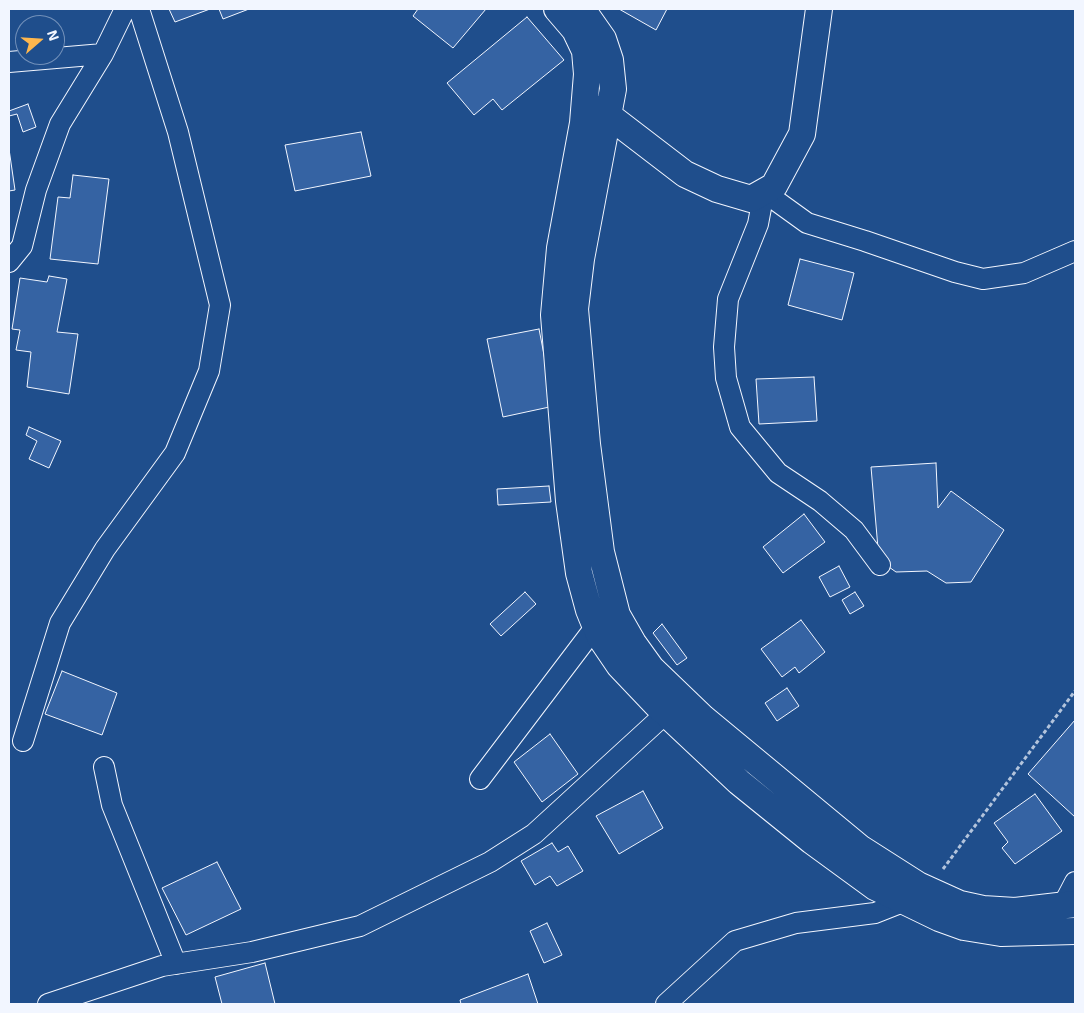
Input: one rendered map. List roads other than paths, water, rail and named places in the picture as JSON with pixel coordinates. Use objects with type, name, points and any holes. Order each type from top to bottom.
[{"type":"street","points":[[9,262],[22,246],[36,190],[60,124],[103,54],[125,9]]},
{"type":"street","points":[[23,741],[60,623],[105,549],[175,453],[209,370],[220,304],[178,132],[139,9]]},
{"type":"street","points":[[557,9],[575,30],[585,51],[587,74],[583,123],[560,248],[554,315],[569,501],[579,573],[589,610],[606,621]]},
{"type":"street","points":[[582,9],[603,39],[610,60],[613,89],[581,260],[575,309],[586,444],[600,542],[609,588],[606,621],[600,637],[620,665],[674,706],[739,782],[812,841],[875,886],[940,918],[964,927],[1000,933],[1075,931]]},
{"type":"street","points":[[584,105],[608,115],[685,174],[717,189],[750,199],[774,186],[802,134],[819,9]]},
{"type":"street","points":[[9,61],[103,54]]},
{"type":"street","points":[[764,192],[807,223],[955,272],[983,279],[1024,273],[1075,251]]},
{"type":"street","points":[[764,192],[758,224],[728,300],[724,347],[726,378],[740,427],[778,473],[820,501],[854,530],[880,565]]},
{"type":"street","points":[[480,779],[606,621]]},
{"type":"street","points":[[674,706],[703,718],[860,848],[928,890],[960,904],[983,909],[1015,911],[1069,904]]},
{"type":"street","points":[[48,1004],[162,966],[252,952],[360,926],[490,862],[534,834],[674,706]]},
{"type":"street","points":[[104,767],[112,806],[176,964]]},
{"type":"street","points":[[1034,932],[1069,904],[1075,882]]},
{"type":"street","points":[[666,1004],[734,941],[796,923],[874,913],[906,902],[928,890]]}]
